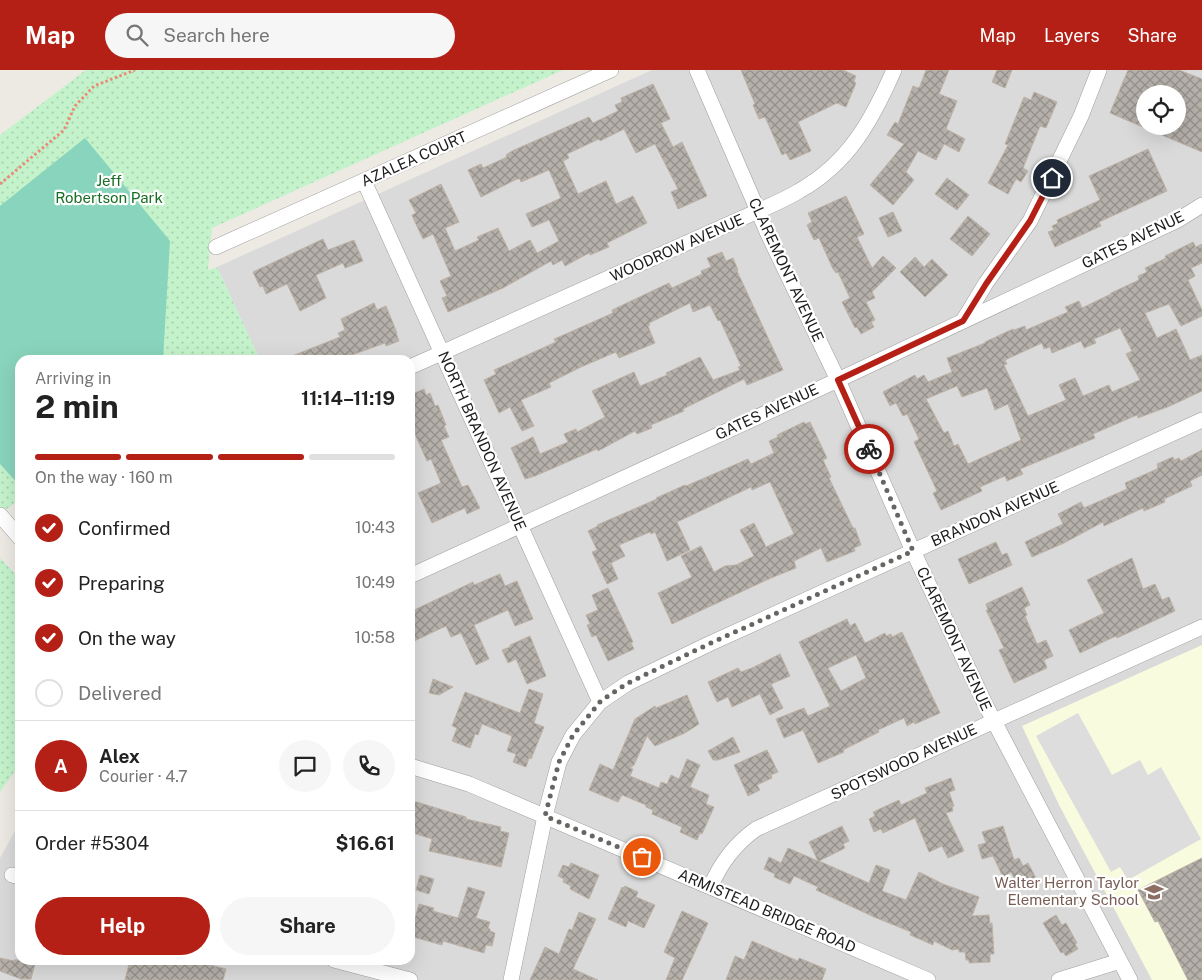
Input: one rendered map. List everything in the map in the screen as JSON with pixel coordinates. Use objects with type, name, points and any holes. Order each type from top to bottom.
[{"type":"street","name":"AZALEA COURT","points":[[216,247],[611,70]]},
{"type":"street","name":"CLAREMONT AVENUE","points":[[696,70],[758,211],[838,380],[913,551],[993,721],[1130,980]]},
{"type":"street","name":"WOODROW AVENUE","points":[[415,365],[800,191],[823,176],[843,157],[864,130],[877,108],[894,70]]},
{"type":"street","points":[[963,321],[1030,221],[1081,116],[1099,70]]},
{"type":"street","name":"NORTH BRANDON AVENUE","points":[[364,181],[600,702]]},
{"type":"street","name":"GATES AVENUE","points":[[415,574],[838,380],[1178,220],[1202,205]]},
{"type":"street","name":"BRANDON AVENUE","points":[[511,980],[545,816],[559,762],[573,735],[600,702],[628,683],[703,647],[1202,420]]},
{"type":"street","points":[[0,515],[15,532]]},
{"type":"street","name":"SPOTSWOOD AVENUE","points":[[711,886],[729,853],[743,838],[756,829],[1202,627]]},
{"type":"street","name":"ARMISTEAD BRIDGE ROAD","points":[[415,768],[469,784],[928,980]]},
{"type":"street","points":[[1060,980],[1120,961]]},
{"type":"street","points":[[353,965],[410,980]]},
{"type":"path","points":[[0,184],[64,130],[75,106],[94,86],[135,70]]},
{"type":"shaded area","points":[[652,70],[1202,70],[1202,980],[0,980],[0,858],[15,831],[15,965],[415,965],[415,355],[258,355],[217,267]]},
{"type":"shaded area","name":"Walter Herron Taylor Elementary School","points":[[1202,645],[1202,980],[1152,980],[1059,805],[1022,726]]},
{"type":"shaded area","points":[[1078,713],[1112,775],[1140,760],[1148,775],[1161,767],[1201,839],[1128,880],[1120,867],[1111,872],[1036,736]]},
{"type":"green space","name":"Jeff Robertson Park","points":[[86,70],[563,70],[212,228],[208,270],[217,267],[258,355],[15,355],[15,503],[0,514],[0,135]]},
{"type":"green space","points":[[85,138],[170,241],[163,355],[15,355],[15,480],[0,464],[0,206]]},
{"type":"green space","points":[[0,558],[15,574],[15,771],[0,792]]},
{"type":"building","points":[[741,70],[843,70],[856,76],[854,81],[856,83],[846,107],[837,103],[798,122],[811,151],[790,160],[786,153],[782,155],[765,117],[759,119]]},
{"type":"building","points":[[926,70],[949,70],[939,94],[957,101],[946,129],[965,139],[959,152],[944,144],[936,160],[918,151],[906,172],[914,180],[893,205],[870,185],[904,144],[887,135],[895,122],[898,124],[913,86],[918,88],[920,86]]},
{"type":"building","points":[[997,70],[1012,70],[1005,88],[992,82]]},
{"type":"building","points":[[1128,70],[1179,70],[1202,79],[1202,152],[1162,135],[1186,135],[1186,85],[1136,85],[1136,124],[1110,113]]},
{"type":"building","points":[[653,84],[670,119],[661,123],[673,147],[682,142],[707,196],[678,209],[671,192],[678,189],[655,144],[636,153],[624,129],[600,141],[599,139],[567,154],[569,158],[563,161],[578,194],[606,181],[616,204],[633,196],[647,223],[607,243],[609,247],[590,255],[589,253],[565,266],[562,260],[553,265],[551,261],[503,288],[448,312],[442,298],[447,296],[440,281],[451,276],[433,234],[423,239],[412,215],[416,213],[409,200],[441,184],[459,222],[445,228],[455,251],[479,240],[477,237],[498,228],[509,251],[530,240],[537,253],[559,241],[549,220],[532,227],[526,214],[561,198],[549,170],[521,182],[520,179],[517,179],[481,197],[468,170],[481,164],[483,168],[507,157],[506,155],[512,151],[589,117],[593,123],[618,111],[615,105],[622,102],[621,98]]},
{"type":"building","points":[[1034,92],[1057,102],[1046,128],[1040,126],[1023,168],[1028,171],[1021,182],[1016,179],[1008,194],[988,183],[1008,145],[1005,144],[1024,97],[1031,100]]},
{"type":"building","points":[[1148,149],[1167,191],[1099,222],[1101,226],[1055,247],[1048,232],[1054,230],[1052,226],[1058,223],[1057,220],[1100,200],[1089,176]]},
{"type":"building","points":[[947,178],[969,195],[957,210],[935,194]]},
{"type":"building","points":[[846,196],[864,234],[857,237],[872,268],[883,256],[896,268],[872,292],[875,298],[866,302],[875,320],[871,322],[874,327],[861,334],[857,327],[855,328],[842,302],[850,298],[838,272],[836,273],[833,269],[819,238],[814,240],[807,225],[812,222],[808,213]]},
{"type":"building","points":[[893,212],[902,231],[888,237],[879,218]]},
{"type":"building","points":[[968,216],[990,234],[972,256],[950,239]]},
{"type":"building","points":[[323,239],[328,250],[354,240],[363,261],[345,268],[343,263],[316,275],[326,298],[300,311],[287,284],[266,294],[263,286],[260,287],[253,272]]},
{"type":"building","points":[[1193,242],[1196,247],[1202,244],[1202,263],[1191,268],[1195,276],[1188,280],[1202,310],[1202,316],[1181,326],[1169,304],[1145,313],[1157,338],[1176,329],[1190,360],[1202,355],[1202,391],[1170,406],[1138,418],[1137,415],[1093,434],[1095,438],[1020,469],[1023,474],[1007,481],[1005,476],[980,487],[982,491],[941,510],[933,493],[937,491],[914,442],[919,439],[907,414],[903,416],[896,403],[890,406],[883,392],[915,375],[917,379],[924,375],[928,382],[952,372],[947,358],[985,343],[1013,329],[1025,326],[1026,330],[1068,312],[1065,307],[1079,301],[1082,308],[1139,280],[1138,276],[1147,272],[1145,268],[1166,258],[1165,256]],"holes":[[[1120,328],[1132,351],[1126,354],[1140,380],[1112,392],[1109,385],[1083,396],[1075,378],[1059,385],[1066,400],[1028,416],[1004,365],[1007,364],[1005,360],[1042,343],[1044,349],[1050,347],[1052,353],[1081,341],[1084,348],[1096,343],[1094,339]],[[957,386],[962,397],[987,388],[995,410],[1008,404],[1021,440],[968,464],[958,444],[954,446],[948,431],[944,433],[926,399]]]},
{"type":"building","points":[[722,252],[726,261],[733,258],[737,271],[783,370],[747,385],[744,379],[683,409],[684,411],[651,425],[652,428],[637,434],[635,431],[598,451],[597,449],[525,479],[511,448],[533,437],[540,454],[568,442],[564,434],[576,429],[577,432],[605,417],[592,391],[634,372],[640,386],[667,375],[666,373],[700,357],[713,380],[740,370],[738,367],[741,366],[720,320],[718,321],[710,305],[693,312],[690,303],[649,323],[650,325],[648,326],[655,343],[619,358],[616,352],[549,383],[551,387],[521,400],[534,426],[522,431],[510,407],[499,413],[484,380],[496,374],[494,370],[556,342],[554,339],[613,313],[612,310],[669,283],[672,288],[702,274],[701,271],[711,267],[707,258]]},
{"type":"building","points":[[915,257],[924,267],[932,259],[948,275],[925,297],[900,272]]},
{"type":"building","points":[[374,303],[377,310],[386,306],[399,341],[386,346],[385,343],[352,355],[295,355],[340,337],[338,333],[345,330],[341,319]]},
{"type":"building","points":[[424,389],[426,395],[430,393],[435,406],[438,405],[449,437],[441,440],[462,487],[468,485],[480,508],[467,514],[465,508],[432,523],[418,493],[441,483],[431,459],[427,461],[415,434],[415,393]]},
{"type":"building","points":[[804,422],[805,424],[810,422],[827,458],[823,460],[831,477],[829,478],[853,528],[855,528],[861,545],[854,548],[855,551],[827,562],[821,548],[794,561],[796,568],[672,624],[658,593],[692,577],[681,556],[701,546],[714,572],[725,566],[736,565],[754,556],[740,530],[754,523],[766,547],[794,534],[770,482],[752,490],[751,487],[677,522],[690,550],[667,561],[655,532],[651,534],[650,532],[619,545],[625,556],[611,563],[618,579],[607,584],[592,552],[597,550],[588,531],[597,525],[685,485],[748,459],[751,464],[774,453],[769,441]]},
{"type":"building","points":[[1202,450],[1202,475],[1190,481],[1192,486],[1164,499],[1165,502],[1144,511],[1143,508],[1104,526],[1103,522],[1064,543],[1032,557],[1025,542],[1063,524],[1058,514],[1081,502],[1084,508],[1127,489],[1125,483],[1157,469],[1157,464],[1173,457],[1174,460],[1179,458],[1181,461]]},
{"type":"building","points":[[996,542],[1002,555],[1007,553],[1012,565],[969,584],[958,559]]},
{"type":"building","points":[[1132,558],[1143,589],[1155,584],[1162,600],[1169,597],[1175,611],[1080,653],[1069,630],[1104,613],[1087,580]]},
{"type":"building","points":[[500,574],[505,586],[517,581],[533,619],[515,626],[508,610],[474,625],[489,659],[476,665],[461,633],[451,637],[446,626],[415,641],[415,610],[473,582],[474,585]]},
{"type":"building","points":[[1022,587],[1030,605],[1024,608],[1027,615],[1025,616],[1037,644],[1046,640],[1053,656],[1044,660],[1047,668],[1014,683],[999,650],[1004,648],[986,610],[988,610],[986,604]]},
{"type":"building","points":[[608,588],[633,642],[631,643],[634,649],[608,661],[596,635],[592,637],[587,625],[590,624],[586,615],[598,610],[592,595]]},
{"type":"building","points":[[847,619],[850,626],[855,623],[865,643],[885,633],[886,636],[891,634],[892,637],[902,632],[940,713],[907,726],[904,718],[878,730],[879,732],[843,750],[844,752],[818,763],[803,730],[784,738],[776,719],[804,708],[808,716],[830,706],[799,642]],"holes":[[[856,655],[866,678],[841,691],[828,668]]]},
{"type":"building","points":[[530,636],[546,676],[527,684],[516,659],[508,663],[502,650]]},
{"type":"building","points":[[780,654],[790,676],[771,684],[783,708],[770,715],[760,694],[732,707],[728,697],[717,702],[708,682],[738,668],[741,672],[752,668]]},
{"type":"building","points":[[433,679],[453,687],[439,695],[429,693]]},
{"type":"building","points":[[529,689],[543,694],[534,723],[544,727],[526,767],[513,762],[516,754],[507,751],[512,736],[482,724],[478,735],[475,734],[470,748],[452,741],[457,728],[452,726],[465,692],[520,713]]},
{"type":"building","points":[[687,695],[699,724],[685,733],[655,746],[647,736],[634,765],[630,768],[633,769],[630,776],[659,788],[661,782],[667,784],[671,775],[679,779],[687,759],[700,765],[690,787],[709,795],[706,804],[714,807],[702,834],[700,833],[697,840],[680,832],[682,827],[652,814],[653,810],[646,807],[646,805],[622,795],[618,802],[589,790],[600,764],[613,770],[635,719],[655,706],[656,708]]},
{"type":"building","points":[[733,737],[740,752],[713,760],[708,751]]},
{"type":"building","points":[[767,750],[778,772],[771,775],[772,778],[757,785],[760,790],[748,796],[734,765]]},
{"type":"building","points":[[951,778],[955,790],[949,792],[954,806],[952,807],[953,811],[946,813],[964,851],[948,858],[942,846],[929,852],[915,818],[883,833],[881,829],[874,832],[869,819],[875,816],[873,812],[899,800],[901,805],[927,793],[925,788]]},
{"type":"building","points":[[415,802],[466,817],[466,819],[501,827],[500,831],[509,833],[501,867],[429,851],[432,839],[415,834]]},
{"type":"building","points":[[842,826],[849,841],[843,844],[845,848],[819,861],[869,883],[876,865],[890,870],[882,891],[906,900],[919,872],[943,884],[979,897],[972,916],[989,915],[990,924],[992,923],[994,954],[990,954],[990,962],[969,963],[969,960],[966,960],[965,952],[959,952],[959,949],[952,950],[934,941],[933,945],[910,935],[911,932],[816,890],[818,887],[794,876],[790,884],[774,877],[775,874],[764,869],[769,857],[781,863],[788,848],[818,861],[809,842]]},
{"type":"building","points":[[1003,826],[1014,860],[1019,858],[1023,866],[1028,863],[1037,880],[1020,890],[1011,872],[1003,877],[993,856],[982,859],[978,845],[986,843],[982,832]]},
{"type":"building","points":[[1202,858],[1202,980],[1188,980],[1158,921],[1155,922],[1138,890]]},
{"type":"building","points":[[571,863],[599,875],[589,899],[570,889],[571,886],[563,882],[564,879],[558,876],[563,865],[569,867]]},
{"type":"building","points":[[420,875],[434,879],[429,894],[416,890]]},
{"type":"building","points":[[625,886],[638,892],[636,897],[655,905],[644,928],[628,921],[626,927],[608,919],[622,887]]},
{"type":"building","points":[[468,887],[485,892],[476,918],[490,922],[488,928],[495,933],[492,946],[486,945],[484,953],[443,941],[442,945],[415,937],[415,918],[419,904],[434,908],[433,911],[458,918]]},
{"type":"building","points":[[682,911],[708,923],[682,980],[666,980],[675,958],[664,952]]},
{"type":"building","points":[[579,912],[596,919],[573,969],[598,980],[530,980],[545,947],[559,954],[569,929],[572,930]]},
{"type":"building","points":[[1056,915],[1062,925],[1066,923],[1077,943],[1075,944],[1078,949],[1066,956],[1063,952],[1061,953],[1043,923]]},
{"type":"building","points":[[752,941],[798,961],[799,958],[826,969],[822,980],[726,980],[735,956],[744,960]]},
{"type":"building","points":[[0,958],[15,960],[15,965],[35,965],[31,979],[21,979],[0,971]]},
{"type":"building","points":[[129,965],[210,965],[226,969],[223,980],[125,980]]},
{"type":"way so far","points":[[642,857],[545,816],[559,762],[573,735],[600,702],[628,683],[913,551],[869,449]]},
{"type":"place","name":"Walter Herron Taylor Elementary School","points":[[1154,892]]},
{"type":"route","points":[[869,449],[838,380],[963,321],[1030,221],[1052,178]]}]
